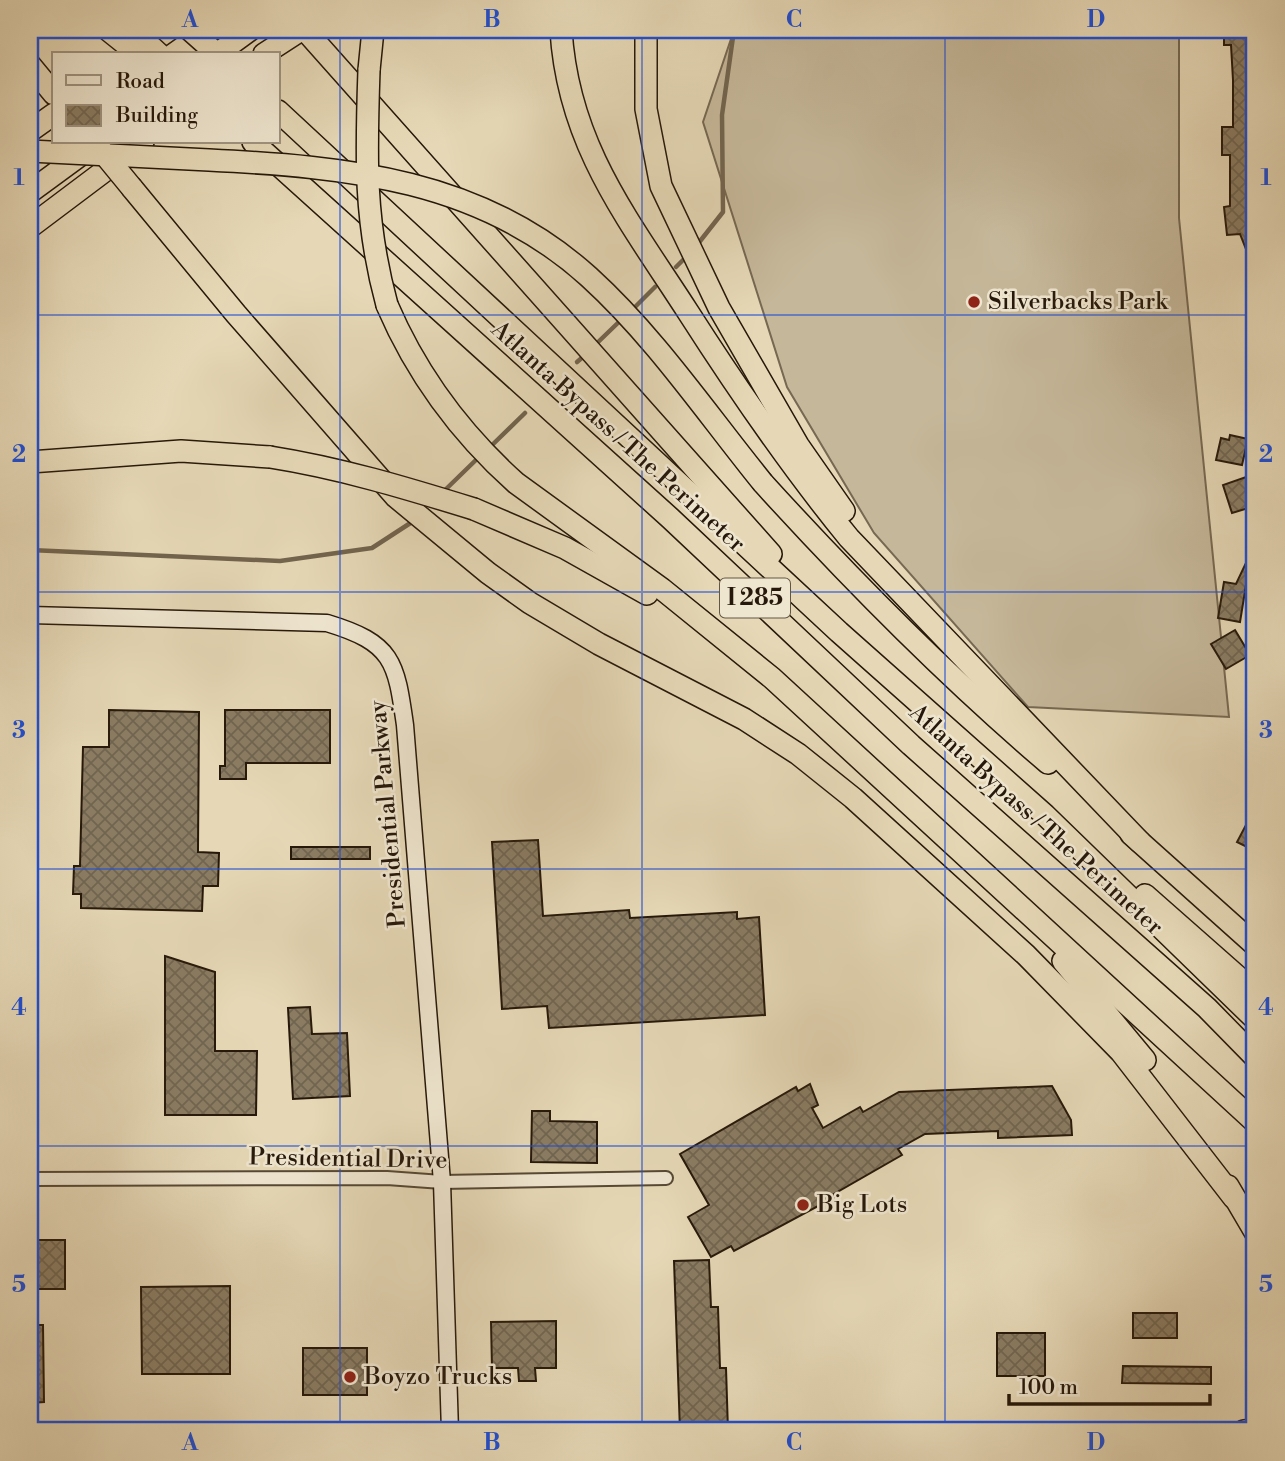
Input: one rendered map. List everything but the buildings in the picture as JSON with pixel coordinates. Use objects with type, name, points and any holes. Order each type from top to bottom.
[{"type":"highway","points":[[108,30],[135,52]]},
{"type":"highway","points":[[133,30],[157,52]]},
{"type":"highway","points":[[140,52],[169,30]]},
{"type":"highway","points":[[190,30],[215,52]]},
{"type":"highway","points":[[220,52],[250,30]]},
{"type":"highway","points":[[267,52],[303,30],[595,352],[839,632]]},
{"type":"highway","points":[[372,30],[366,184],[375,262],[398,329],[423,376],[448,412],[485,455],[516,483],[709,625],[772,678],[1255,1122]]},
{"type":"highway","points":[[561,30],[563,65],[573,109],[600,176],[741,393],[812,494],[849,538],[1140,842]]},
{"type":"highway","points":[[646,30],[646,109],[661,186],[682,235],[719,308],[798,445],[920,610]]},
{"type":"highway","name":"Atlanta Bypass / The Perimeter","points":[[280,113],[839,632],[1045,815],[1255,1019]]},
{"type":"highway","points":[[30,131],[52,115]]},
{"type":"highway","points":[[30,192],[93,144]]},
{"type":"highway","points":[[98,144],[245,324],[397,497],[478,566],[530,603],[599,644],[744,719],[798,754],[853,798],[1026,955],[1121,1052],[1234,1198]]},
{"type":"highway","points":[[30,227],[140,144]]},
{"type":"highway","points":[[246,144],[337,220]]},
{"type":"highway","name":"Atlanta Bypass / The Perimeter","points":[[255,144],[670,518],[911,745],[1207,1008],[1255,1057]]},
{"type":"highway","points":[[30,151],[289,164],[346,170],[433,189],[491,211],[553,247],[590,277],[630,319],[763,483],[856,585],[924,653],[1255,945]]},
{"type":"highway","points":[[30,462],[181,451],[270,457],[316,464],[395,484],[474,509],[565,548],[631,584],[772,678]]},
{"type":"highway","points":[[1045,815],[1186,928],[1255,992]]},
{"type":"highway","points":[[1008,895],[1112,1018],[1182,1107],[1255,1233]]},
{"type":"highway","points":[[1244,1431],[1255,1430]]},
{"type":"street","name":"Presidential Parkway","points":[[30,615],[327,623],[362,634],[382,650],[398,679],[405,725],[442,1182],[450,1431]]},
{"type":"street","name":"Presidential Drive","points":[[30,1179],[387,1178],[442,1182],[666,1178]]},
{"type":"street","points":[[974,1431],[1082,1431]]},
{"type":"shaded area","name":"Silverbacks Park","points":[[734,30],[1179,30],[1179,218],[1229,717],[1028,707],[874,533],[787,387],[703,122]]},
{"type":"waterway","points":[[697,245],[723,212],[722,115],[734,30]]},
{"type":"waterway","points":[[676,267],[687,256]]},
{"type":"waterway","points":[[631,311],[655,287]]},
{"type":"waterway","points":[[595,345],[622,319]]},
{"type":"waterway","points":[[577,362],[584,356]]},
{"type":"waterway","points":[[488,449],[525,413]]},
{"type":"waterway","points":[[443,492],[479,457]]},
{"type":"waterway","points":[[30,550],[280,561],[372,548],[412,522]]},
{"type":"place","name":"Silverbacks Park","points":[[974,302]]},
{"type":"place","name":"Big Lots","points":[[803,1205]]},
{"type":"place","name":"Boyzo Trucks","points":[[350,1377]]}]
